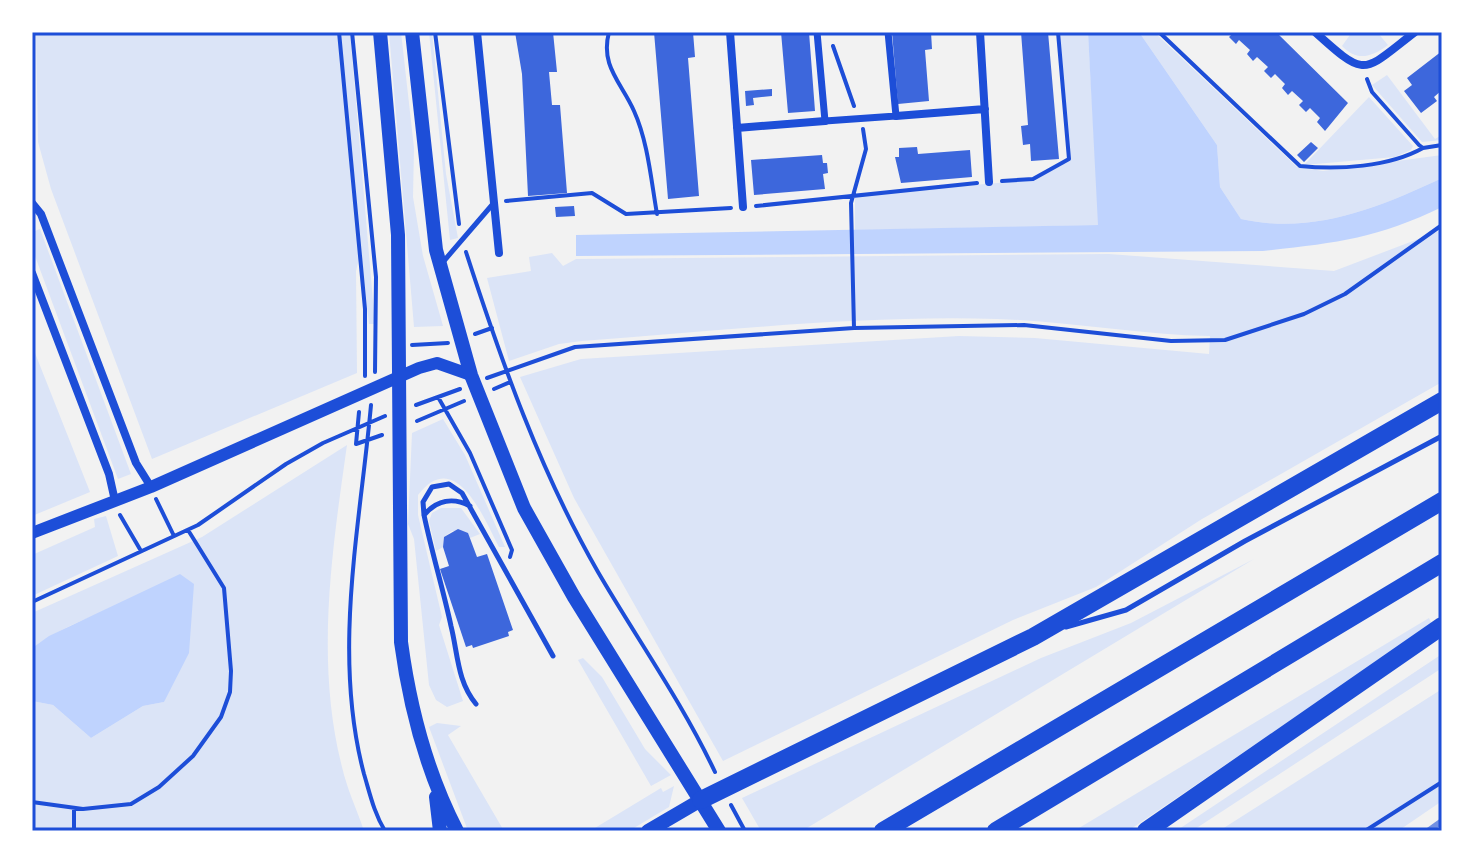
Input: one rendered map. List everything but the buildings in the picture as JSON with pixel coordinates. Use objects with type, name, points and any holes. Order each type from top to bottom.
[{"type":"highway","points":[[701,800],[1033,637],[1442,401]]},
{"type":"highway","points":[[883,831],[1442,501]]},
{"type":"highway","points":[[996,831],[1442,563]]},
{"type":"highway","points":[[1146,831],[1442,626]]},
{"type":"main road","points":[[380,32],[398,235],[400,346],[397,430],[401,642],[408,696],[435,788],[440,831]]},
{"type":"main road","points":[[412,32],[440,266],[475,384],[524,508],[574,597],[719,831]]},
{"type":"main road","points":[[435,788],[457,831]]},
{"type":"main road","points":[[648,831],[701,800]]},
{"type":"street","points":[[477,32],[499,253]]},
{"type":"street","points":[[730,32],[743,207]]},
{"type":"street","points":[[817,32],[825,121]]},
{"type":"street","points":[[888,32],[896,116]]},
{"type":"street","points":[[980,32],[989,182]]},
{"type":"street","points":[[1315,32],[1351,64],[1363,67],[1376,62],[1415,32]]},
{"type":"street","points":[[737,128],[985,109]]},
{"type":"street","points":[[32,203],[41,214],[136,463],[151,487]]},
{"type":"street","points":[[32,273],[109,474],[115,501]]},
{"type":"street","points":[[32,533],[151,487],[437,363],[475,384]]},
{"type":"lane","points":[[440,266],[492,204]]},
{"type":"lane","points":[[1033,637],[1126,610],[1245,541],[1442,436]]},
{"type":"lane","points":[[476,704],[469,695],[455,658],[452,627],[424,515],[426,494],[441,484],[457,488],[471,506],[553,656]]},
{"type":"lane","points":[[424,515],[435,505],[452,500],[471,506]]},
{"type":"path","points":[[339,32],[365,309],[370,422],[348,661],[354,736],[375,816],[385,831]]},
{"type":"path","points":[[352,32],[376,277],[377,346],[357,427],[356,444],[445,409],[475,384],[510,382]]},
{"type":"path","points":[[435,32],[454,197],[463,242],[510,382],[541,462],[590,558],[698,735],[745,831]]},
{"type":"path","points":[[609,32],[607,66],[635,111],[648,159],[657,214]]},
{"type":"path","points":[[492,204],[592,193],[626,214],[657,214],[853,193],[1033,179],[1069,159],[1058,32]]},
{"type":"path","points":[[1160,33],[1300,166],[1321,168],[1380,161],[1442,145]]},
{"type":"path","points":[[1363,67],[1372,92],[1423,148]]},
{"type":"path","points":[[851,214],[854,328]]},
{"type":"path","points":[[32,602],[187,530],[220,512],[286,464],[357,427],[575,347],[854,328],[1024,325],[1171,341],[1225,340],[1304,314],[1345,294],[1442,225]]},
{"type":"path","points":[[400,346],[461,339],[492,328]]},
{"type":"path","points":[[438,397],[470,453],[512,550],[512,555],[502,562]]},
{"type":"path","points":[[151,487],[174,536]]},
{"type":"path","points":[[115,501],[141,551]]},
{"type":"path","points":[[32,802],[74,808],[131,804],[159,787],[193,756],[221,717],[230,692],[231,671],[224,588],[187,530]]},
{"type":"path","points":[[1365,831],[1442,782]]},
{"type":"path","points":[[74,808],[74,831]]},
{"type":"shaded area","points":[[36,32],[350,32],[375,324],[369,324],[361,250],[356,271],[357,373],[152,459],[51,189],[38,142]]},
{"type":"shaded area","points":[[389,32],[401,32],[414,148],[413,197],[423,256],[443,326],[414,327]]},
{"type":"shaded area","points":[[429,32],[432,32],[446,174],[458,238],[450,240]]},
{"type":"shaded area","points":[[1060,32],[1088,32],[1099,225],[855,230],[855,195],[1034,180],[1070,161]]},
{"type":"shaded area","points":[[1139,32],[1154,32],[1297,167],[1323,171],[1442,155],[1442,178],[1344,216],[1294,224],[1241,219],[1220,187],[1217,145]]},
{"type":"shaded area","points":[[1352,32],[1377,32],[1388,45],[1370,55],[1353,54],[1342,46]]},
{"type":"shaded area","points":[[1387,75],[1435,139],[1442,135],[1442,140],[1422,142],[1372,85]]},
{"type":"shaded area","points":[[1369,97],[1413,146],[1411,150],[1395,157],[1304,165]]},
{"type":"shaded area","points":[[40,229],[131,474],[118,479],[32,248],[32,232]]},
{"type":"shaded area","points":[[1442,230],[1442,382],[1202,519],[1096,587],[1013,620],[723,761],[574,498],[520,377],[581,359],[959,336],[1035,338],[1209,354],[1210,336],[1024,320],[893,319],[582,341],[559,344],[509,361],[487,278],[531,271],[529,257],[552,253],[563,266],[576,259],[1109,254],[1334,271]]},
{"type":"shaded area","points":[[32,353],[35,353],[90,492],[32,516]]},
{"type":"shaded area","points":[[443,419],[465,455],[505,547],[499,547],[477,505],[456,483],[445,479],[432,482],[418,495],[418,515],[442,617],[439,625],[463,701],[447,707],[436,700],[429,685],[414,539],[408,524],[412,433]]},
{"type":"shaded area","points":[[347,445],[329,606],[329,687],[342,767],[364,831],[32,831],[32,701],[53,705],[91,738],[143,706],[164,702],[194,584],[90,617],[32,648],[32,613],[202,537]]},
{"type":"shaded area","points":[[441,508],[461,508],[480,534],[470,538],[463,531],[452,531],[444,537],[443,547],[436,551],[429,521],[432,513]]},
{"type":"shaded area","points":[[106,516],[118,556],[32,596],[32,555],[95,527],[94,519]]},
{"type":"shaded area","points":[[1254,559],[802,831],[761,831],[742,798],[1041,658],[1131,623]]},
{"type":"shaded area","points":[[1429,618],[1432,624],[1128,831],[1074,831]]},
{"type":"shaded area","points":[[1442,654],[1442,668],[1192,831],[1176,831]]},
{"type":"shaded area","points":[[583,658],[602,677],[645,749],[671,775],[651,786],[578,660]]},
{"type":"shaded area","points":[[1442,689],[1442,801],[1398,831],[1219,831]]},
{"type":"shaded area","points":[[437,723],[461,726],[448,735],[504,831],[468,831],[429,727]]},
{"type":"shaded area","points":[[674,786],[669,807],[629,831],[590,831],[661,788],[663,792]]},
{"type":"water","points":[[1088,32],[1139,32],[1217,145],[1220,187],[1241,219],[1294,224],[1344,216],[1442,178],[1442,207],[1396,226],[1355,238],[1263,251],[576,256],[576,235],[1098,225]]},
{"type":"water","points":[[180,574],[194,584],[189,653],[164,702],[143,706],[91,738],[53,705],[32,701],[32,648],[49,636]]},
{"type":"railway","points":[[1428,831],[1442,821]]}]
